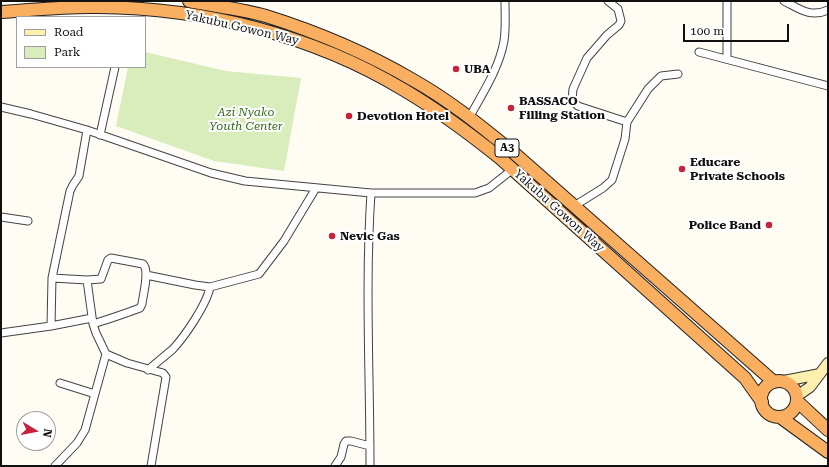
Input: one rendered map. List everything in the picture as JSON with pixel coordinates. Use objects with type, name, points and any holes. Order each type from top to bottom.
[{"type":"highway","name":"Yakubu Gowon Way","points":[[189,1],[264,16],[320,35],[378,60],[415,80],[469,118],[514,153],[779,382]]},
{"type":"highway","name":"Yakubu Gowon Way","points":[[1,12],[74,7],[126,12],[152,9],[189,14],[293,38],[368,70],[404,90],[467,131],[513,169],[745,378],[762,402]]},
{"type":"highway","points":[[314,46],[320,35]]},
{"type":"highway","points":[[797,398],[793,410],[785,416],[780,417],[774,416],[766,411],[762,402],[763,392],[766,387],[779,382],[793,387],[797,398],[828,430]]},
{"type":"highway","points":[[780,417],[828,452]]},
{"type":"main road","points":[[797,398],[810,387],[828,363]]},
{"type":"main road","points":[[779,382],[820,374]]},
{"type":"street","points":[[469,118],[493,73],[501,54],[505,29],[505,1]]},
{"type":"street","points":[[608,1],[618,9],[621,21],[619,25],[607,35],[587,58],[573,89],[572,100],[578,106],[627,122]]},
{"type":"street","points":[[727,1],[727,59]]},
{"type":"street","points":[[784,1],[813,14],[828,10]]},
{"type":"street","points":[[699,52],[828,86]]},
{"type":"street","points":[[100,135],[115,68]]},
{"type":"street","points":[[574,206],[603,188],[612,180],[625,139],[627,122],[648,88],[661,76],[678,74]]},
{"type":"street","points":[[1,107],[86,130],[211,173],[245,180],[371,193],[474,193],[489,188],[513,169]]},
{"type":"street","points":[[51,326],[52,278],[70,191],[79,176],[86,130]]},
{"type":"street","points":[[146,275],[210,287],[259,274],[284,241],[316,188]]},
{"type":"street","points":[[370,466],[368,241],[371,193]]},
{"type":"street","points":[[1,217],[28,221]]},
{"type":"street","points":[[1,333],[92,321],[123,315],[140,308],[142,304],[146,267],[143,264],[111,258],[101,279],[87,280],[52,278]]},
{"type":"street","points":[[55,466],[77,443],[85,430],[106,354],[92,321],[87,280]]},
{"type":"street","points":[[148,370],[173,348],[182,337],[205,302],[210,287]]},
{"type":"street","points":[[106,354],[127,363],[163,373],[166,377],[152,466]]},
{"type":"street","points":[[60,383],[95,394]]},
{"type":"street","points":[[334,466],[341,456],[346,441],[370,446]]},
{"type":"green space","name":"Azi Nyako Youth Center","points":[[146,52],[226,71],[301,78],[284,171],[214,161],[116,126],[128,68],[146,68]]},
{"type":"place","name":"UBA","points":[[456,69]]},
{"type":"place","name":"BASSACO Filling Station","points":[[511,108]]},
{"type":"place","name":"Devotion Hotel","points":[[349,116]]},
{"type":"place","name":"Educare Private Schools","points":[[682,169]]},
{"type":"place","name":"Police Band","points":[[769,225]]},
{"type":"place","name":"Nevic Gas","points":[[332,236]]}]
